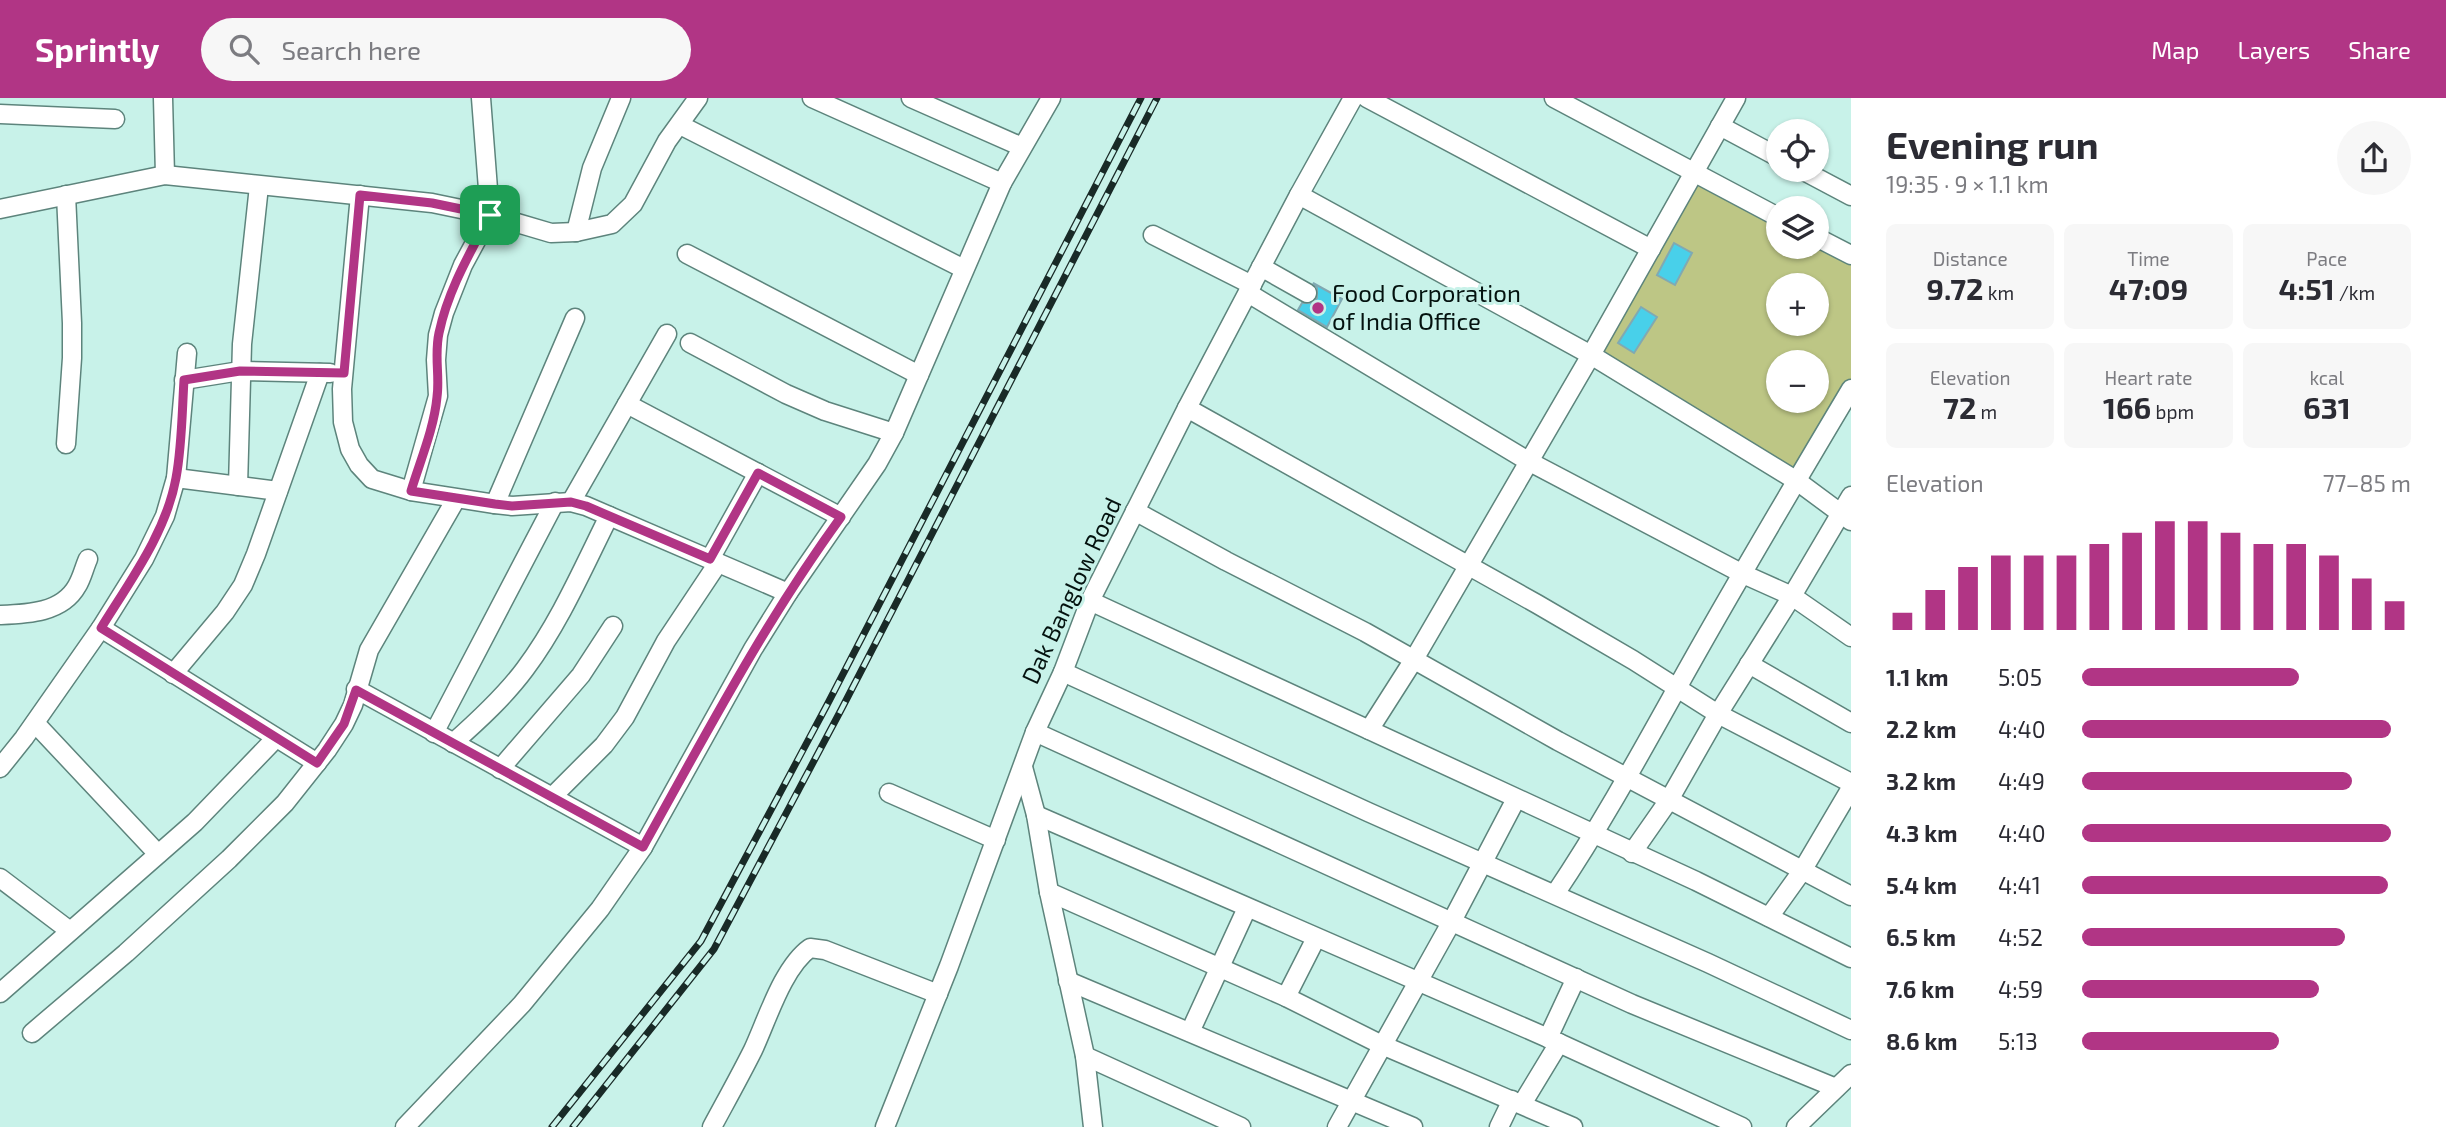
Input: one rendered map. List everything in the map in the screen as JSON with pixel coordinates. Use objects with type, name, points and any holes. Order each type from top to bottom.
[{"type":"street","points":[[163,98],[164,174]]},
{"type":"street","points":[[411,491],[438,396],[436,360],[438,335],[444,313],[463,265],[490,215],[481,98]]},
{"type":"street","points":[[576,232],[592,167],[621,98]]},
{"type":"street","points":[[0,209],[164,174],[432,203],[490,215],[551,233],[576,232],[612,224],[633,204],[667,141],[698,98]]},
{"type":"street","points":[[812,98],[1002,183]]},
{"type":"street","points":[[911,98],[1022,147]]},
{"type":"street","name":"Dak Banglow Road","points":[[885,1127],[938,994],[1035,732],[1063,672],[1090,601],[1187,408],[1353,98]]},
{"type":"street","points":[[1367,98],[1651,249]]},
{"type":"street","points":[[1553,98],[1580,105],[1694,173],[1766,211]]},
{"type":"street","points":[[1369,730],[1413,661],[1591,355],[1736,98]]},
{"type":"street","points":[[405,1127],[522,1004],[600,909],[643,847],[753,649],[788,593],[877,464],[894,433],[1002,183],[1048,99]]},
{"type":"street","points":[[0,114],[115,118]]},
{"type":"street","points":[[680,125],[964,269]]},
{"type":"street","points":[[1720,126],[1766,151]]},
{"type":"street","points":[[1825,182],[1851,196]]},
{"type":"street","points":[[237,486],[240,371],[259,186]]},
{"type":"street","points":[[66,195],[72,323],[66,444]]},
{"type":"street","points":[[360,195],[344,373],[343,422],[350,449],[359,465],[372,479],[411,491],[495,504],[512,506],[563,502],[609,516],[788,593]]},
{"type":"street","points":[[1299,195],[1591,355],[1797,481],[1845,518]]},
{"type":"street","points":[[1153,235],[1250,289],[1528,461],[1743,574],[1792,596],[1851,636]]},
{"type":"street","points":[[1829,244],[1851,255]]},
{"type":"street","points":[[687,254],[919,375]]},
{"type":"street","points":[[1261,267],[1307,293]]},
{"type":"street","points":[[495,504],[575,318]]},
{"type":"street","points":[[435,733],[563,502],[627,404],[667,334]]},
{"type":"street","points":[[690,343],[796,398],[847,419],[894,433]]},
{"type":"street","points":[[0,768],[101,628],[144,559],[165,516],[176,478],[187,353]]},
{"type":"street","points":[[184,380],[240,371],[344,373]]},
{"type":"street","points":[[173,674],[225,612],[243,584],[320,373]]},
{"type":"street","points":[[1555,894],[1629,777],[1677,688],[1851,389]]},
{"type":"street","points":[[627,404],[841,517]]},
{"type":"street","points":[[1187,408],[1609,646],[1718,714],[1851,786],[1802,871],[1769,918]]},
{"type":"street","points":[[552,797],[604,745],[625,718],[666,641],[714,561],[758,473]]},
{"type":"street","points":[[176,478],[278,491]]},
{"type":"street","points":[[1632,853],[1670,800],[1749,664],[1845,518],[1851,496]]},
{"type":"street","points":[[32,1033],[126,953],[229,859],[285,803],[317,763],[344,724],[369,650],[457,499]]},
{"type":"street","points":[[1135,511],[1365,632],[1413,661],[1851,896]]},
{"type":"street","points":[[453,743],[507,690],[539,649],[556,622],[609,516]]},
{"type":"street","points":[[0,615],[38,611],[61,603],[77,587],[88,559]]},
{"type":"street","points":[[1090,601],[1850,954]]},
{"type":"street","points":[[500,769],[581,675],[612,625]]},
{"type":"street","points":[[101,628],[317,763]]},
{"type":"street","points":[[1749,664],[1851,723]]},
{"type":"street","points":[[1063,672],[1368,813],[1482,861],[1851,1030]]},
{"type":"street","points":[[356,690],[643,847]]},
{"type":"street","points":[[35,723],[158,854]]},
{"type":"street","points":[[1035,732],[1632,1004],[1846,1081],[1796,1127]]},
{"type":"street","points":[[0,993],[210,808],[275,739]]},
{"type":"street","points":[[1023,767],[1036,816],[1049,892],[1085,1056],[1093,1127]]},
{"type":"street","points":[[889,793],[996,840]]},
{"type":"street","points":[[1337,1127],[1452,921],[1516,799]]},
{"type":"street","points":[[1036,816],[1553,1041],[1742,1127]]},
{"type":"street","points":[[0,878],[70,932]]},
{"type":"street","points":[[1049,892],[1286,997],[1382,1045],[1573,1127]]},
{"type":"street","points":[[1190,1032],[1247,908]]},
{"type":"street","points":[[1286,997],[1316,938]]},
{"type":"street","points":[[712,1127],[789,973],[799,956],[810,948],[825,950],[938,994]]},
{"type":"street","points":[[1499,1127],[1553,1041],[1576,978]]},
{"type":"street","points":[[1068,981],[1413,1127]]},
{"type":"street","points":[[1085,1056],[1241,1127]]},
{"type":"green space","points":[[1694,173],[1766,211],[1766,259],[1829,259],[1829,250],[1851,255],[1851,389],[1797,481],[1591,355]]},
{"type":"building","points":[[1674,243],[1692,253],[1675,285],[1657,275]]},
{"type":"building","name":"Food Corporation of India Office","points":[[1313,283],[1342,299],[1327,327],[1298,310],[1302,303],[1312,303],[1317,298],[1317,288]]},
{"type":"building","points":[[1641,307],[1657,317],[1634,353],[1618,343]]},
{"type":"railway","points":[[552,1127],[701,941],[827,705],[1141,98]]},
{"type":"railway","points":[[573,1127],[714,949],[841,710],[1157,98]]},
{"type":"place","name":"Food Corporation of India Office","points":[[1318,308]]},
{"type":"route","points":[[360,195],[432,203],[490,215],[463,265],[444,313],[438,335],[436,360],[438,396],[411,491],[512,506],[571,502],[710,559],[758,473],[841,517],[753,649],[643,847],[356,690],[344,724],[317,763],[101,628],[144,559],[165,516],[176,478],[184,380],[240,371],[344,373],[360,195]]}]
